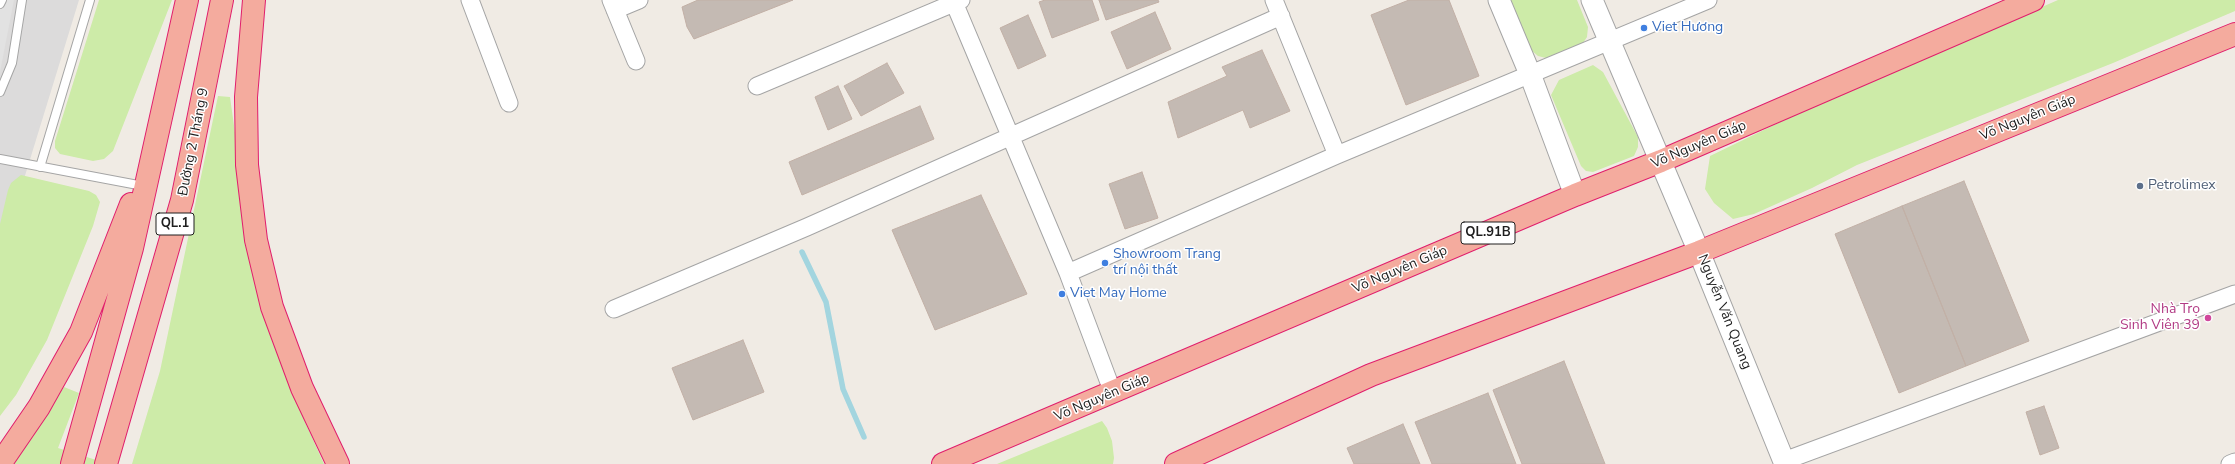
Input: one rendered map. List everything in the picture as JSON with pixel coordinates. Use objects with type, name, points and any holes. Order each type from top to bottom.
[{"type":"highway","name":"QL.1","points":[[72,464],[132,248],[187,0]]},
{"type":"highway","name":"Đường 2 Tháng 9","points":[[106,464],[182,200],[222,0]]},
{"type":"highway","points":[[254,0],[246,97],[247,165],[256,240],[272,307],[302,388],[338,464]]},
{"type":"highway","name":"Võ Nguyên Giáp","points":[[943,464],[1113,393],[1575,195],[1661,161],[2033,0]]},
{"type":"highway","name":"Võ Nguyên Giáp","points":[[1178,464],[1371,375],[1699,252],[2235,34]]},
{"type":"highway","points":[[0,464],[39,407],[82,332],[138,185],[179,35]]},
{"type":"street","points":[[470,0],[509,103]]},
{"type":"street","points":[[636,61],[613,5],[639,0]]},
{"type":"street","points":[[1274,0],[1337,155]]},
{"type":"street","points":[[1499,0],[1530,74],[1575,195]]},
{"type":"street","name":"Nguyễn Văn Quang","points":[[1592,0],[1699,252],[1784,462]]},
{"type":"street","points":[[1068,273],[1337,155],[1530,74],[1610,43],[1708,0]]},
{"type":"street","points":[[757,86],[956,1],[1010,137],[1068,273],[1113,393]]},
{"type":"street","points":[[614,309],[807,228],[1281,16]]},
{"type":"street","points":[[1784,462],[2235,294]]},
{"type":"street","points":[[2230,464],[2235,462]]},
{"type":"lane","points":[[0,4],[2,0]]},
{"type":"lane","points":[[0,92],[12,63],[22,0]]},
{"type":"lane","points":[[40,167],[90,0]]},
{"type":"lane","points":[[0,159],[138,185]]},
{"type":"shaded area","points":[[0,0],[79,0],[0,257]]},
{"type":"shaded area","points":[[0,0],[14,0],[0,72]]},
{"type":"green space","points":[[99,0],[172,0],[113,151],[104,159],[93,161],[60,154],[55,148],[55,141]]},
{"type":"green space","points":[[1510,0],[1577,0],[1588,27],[1587,37],[1581,46],[1546,58],[1538,56],[1531,50]]},
{"type":"green space","points":[[2058,0],[2235,0],[2235,11],[2113,63],[1857,165],[1812,188],[1754,214],[1733,219],[1714,203],[1705,189],[1710,156],[1799,113]]},
{"type":"green space","points":[[1593,65],[1603,72],[1638,137],[1638,147],[1634,156],[1593,172],[1586,171],[1581,166],[1551,95],[1559,80]]},
{"type":"green space","points":[[218,96],[230,97],[250,240],[267,309],[306,424],[324,464],[132,464],[160,371]]},
{"type":"green space","points":[[21,175],[89,191],[96,195],[100,202],[93,226],[47,340],[16,395],[0,416],[0,224],[11,183]]},
{"type":"green space","points":[[64,387],[79,393],[58,448],[109,464],[11,464],[26,446]]},
{"type":"green space","points":[[1102,421],[1107,428],[1112,441],[1114,458],[1113,464],[997,464]]},
{"type":"building","points":[[698,0],[793,0],[694,39],[687,27],[682,7]]},
{"type":"building","points":[[1045,0],[1092,0],[1099,20],[1052,38],[1039,2]]},
{"type":"building","points":[[1099,0],[1158,0],[1159,2],[1106,20]]},
{"type":"building","points":[[1409,0],[1449,0],[1479,76],[1406,105],[1371,15]]},
{"type":"building","points":[[1155,12],[1171,49],[1127,69],[1111,32]]},
{"type":"building","points":[[1028,15],[1046,56],[1018,69],[1000,28]]},
{"type":"building","points":[[1262,50],[1290,111],[1250,128],[1243,110],[1178,138],[1168,102],[1227,76],[1222,67]]},
{"type":"building","points":[[887,63],[904,93],[861,116],[844,86]]},
{"type":"building","points":[[838,86],[852,119],[828,130],[815,97]]},
{"type":"building","points":[[920,106],[934,139],[802,195],[789,162]]},
{"type":"building","points":[[1142,172],[1158,218],[1125,229],[1109,184]]},
{"type":"building","points":[[1964,181],[2029,341],[1966,366],[1902,206]]},
{"type":"building","points":[[981,195],[1027,294],[935,330],[892,230]]},
{"type":"building","points":[[1902,206],[1966,366],[1899,393],[1835,234]]},
{"type":"building","points":[[743,340],[764,392],[693,420],[672,368]]},
{"type":"building","points":[[1564,361],[1605,464],[1522,464],[1493,390]]},
{"type":"building","points":[[1488,393],[1516,464],[1432,464],[1415,422]]},
{"type":"building","points":[[2044,406],[2059,448],[2040,455],[2026,412]]},
{"type":"building","points":[[1403,424],[1420,464],[1354,464],[1347,448]]},
{"type":"waterway","points":[[802,252],[826,302],[843,389],[864,437]]},
{"type":"place","name":"Viet Hương","points":[[1644,28]]},
{"type":"place","name":"Petrolimex","points":[[2140,186]]},
{"type":"place","name":"Showroom Trang trí nội thất","points":[[1105,263]]},
{"type":"place","name":"Viet May Home","points":[[1062,294]]},
{"type":"place","name":"Nhà Trọ Sinh Viên 39","points":[[2208,318]]}]
